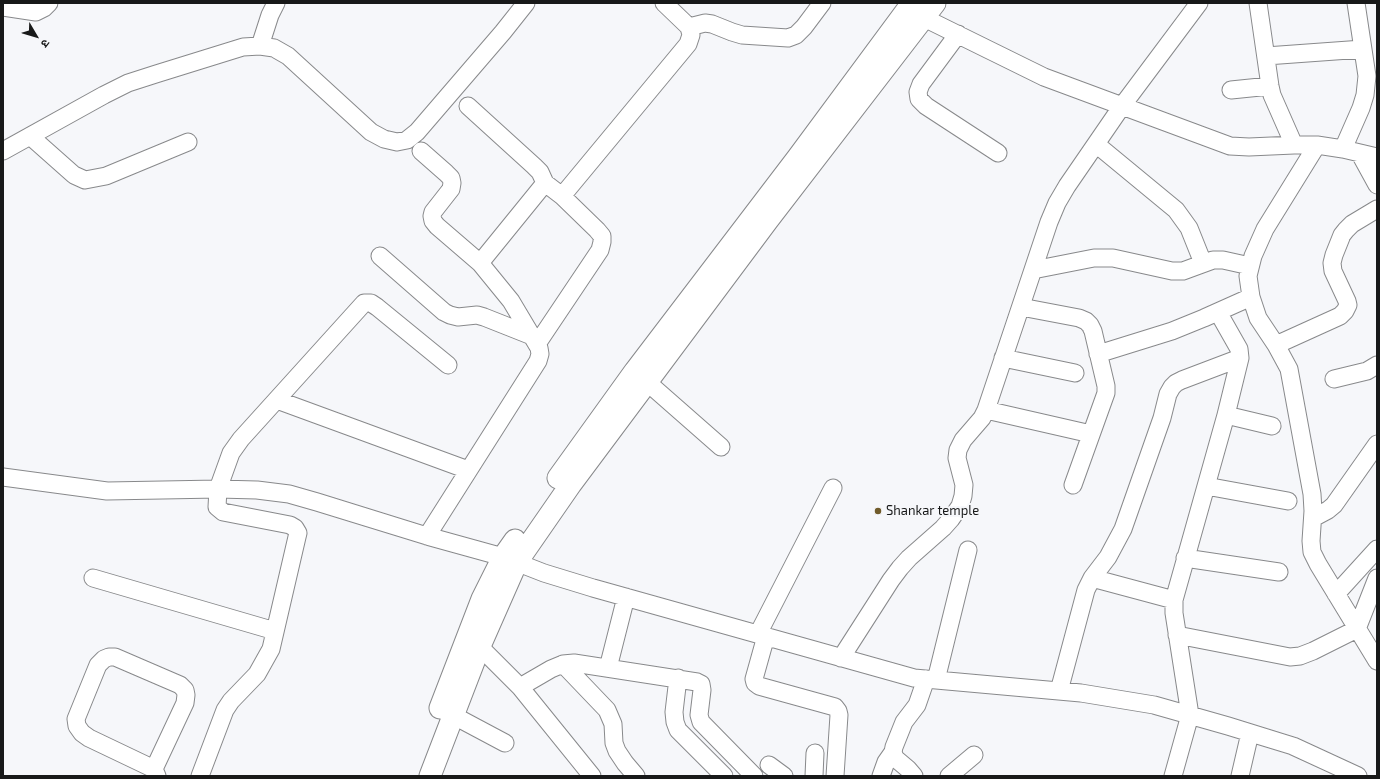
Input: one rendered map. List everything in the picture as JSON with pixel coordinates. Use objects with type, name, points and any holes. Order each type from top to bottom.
[{"type":"main road","points":[[414,776],[446,712],[474,641],[482,599],[510,560],[571,484],[768,220],[919,8]]},
{"type":"main road","points":[[510,560],[550,488],[635,371],[798,157],[919,8]]},
{"type":"main road","points":[[430,776],[446,712]]},
{"type":"street","points":[[3,7],[36,12],[44,8],[49,3]]},
{"type":"street","points":[[260,46],[270,14],[276,3]]},
{"type":"street","points":[[3,151],[128,83],[243,47],[260,46],[274,48],[288,56],[371,132],[384,139],[397,142],[407,140],[417,132],[526,3]]},
{"type":"street","points":[[562,196],[688,44],[691,35],[689,28],[664,3]]},
{"type":"street","points":[[689,28],[705,23],[712,24],[742,35],[788,38],[796,35],[804,27],[822,3]]},
{"type":"street","points":[[841,658],[890,580],[909,558],[947,523],[960,506],[964,496],[964,485],[957,458],[958,450],[963,440],[982,418],[986,410],[1049,222],[1058,203],[1067,186],[1122,106],[1199,3]]},
{"type":"street","points":[[1258,3],[1272,95],[1294,145]]},
{"type":"street","points":[[1343,149],[1361,108],[1365,95],[1367,76],[1371,68],[1363,49],[1356,3]]},
{"type":"street","points":[[919,8],[958,34],[1044,77],[1230,146],[1250,147],[1317,145],[1377,157]]},
{"type":"street","points":[[958,34],[921,84],[918,92],[920,99],[926,106],[998,153]]},
{"type":"street","points":[[1266,56],[1363,49]]},
{"type":"street","points":[[1231,90],[1270,86]]},
{"type":"street","points":[[468,106],[534,166],[540,172],[545,183],[562,196],[602,236],[600,250],[534,340]]},
{"type":"street","points":[[30,136],[74,175],[85,180],[106,176],[188,142]]},
{"type":"street","points":[[1096,144],[1176,210],[1189,228],[1203,262]]},
{"type":"street","points":[[1317,145],[1265,229],[1253,256],[1248,276],[1251,297],[1258,318],[1276,345],[1289,369],[1312,494],[1312,552],[1377,661]]},
{"type":"street","points":[[421,151],[451,178],[452,183],[451,189],[433,212],[433,221],[480,263],[511,301],[534,340],[540,354],[538,361],[427,536]]},
{"type":"street","points":[[1360,154],[1377,184]]},
{"type":"street","points":[[480,263],[545,183]]},
{"type":"street","points":[[1276,345],[1340,316],[1345,311],[1348,305],[1333,271],[1332,263],[1334,255],[1346,230],[1352,224],[1377,209]]},
{"type":"street","points":[[380,256],[444,312],[458,317],[477,315],[484,317],[534,340]]},
{"type":"street","points":[[1033,270],[1094,258],[1113,258],[1172,271],[1183,271],[1203,262],[1213,260],[1223,260],[1250,266]]},
{"type":"street","points":[[1098,354],[1172,331],[1251,297]]},
{"type":"street","points":[[200,776],[225,710],[231,701],[257,674],[271,649],[298,533],[295,528],[290,525],[223,512],[217,507],[218,489],[231,453],[241,439],[364,304],[371,303],[378,307],[448,365]]},
{"type":"street","points":[[1021,306],[1079,318],[1086,321],[1093,331],[1106,386],[1106,393],[1073,484]]},
{"type":"street","points":[[1173,776],[1190,715],[1174,613],[1174,600],[1226,415],[1240,358],[1239,349],[1218,312]]},
{"type":"street","points":[[1004,358],[1075,373]]},
{"type":"street","points":[[1059,691],[1086,590],[1092,578],[1108,557],[1123,529],[1162,418],[1168,394],[1176,383],[1182,380],[1240,358]]},
{"type":"street","points":[[1334,379],[1366,371],[1377,365]]},
{"type":"street","points":[[647,382],[721,447]]},
{"type":"street","points":[[276,400],[468,470]]},
{"type":"street","points":[[986,410],[1091,434]]},
{"type":"street","points":[[1226,415],[1272,426]]},
{"type":"street","points":[[1313,518],[1334,505],[1377,444]]},
{"type":"street","points":[[3,477],[107,491],[218,489],[256,490],[289,494],[510,560],[544,573],[914,678],[1059,691],[1154,705],[1293,746],[1334,771],[1358,776]]},
{"type":"street","points":[[1206,486],[1288,501]]},
{"type":"street","points":[[833,488],[762,635],[754,679],[755,684],[759,686],[835,707],[839,715],[836,776]]},
{"type":"street","points":[[1336,594],[1377,549]]},
{"type":"street","points":[[881,776],[886,762],[893,752],[904,722],[917,705],[931,680],[968,550]]},
{"type":"street","points":[[1185,558],[1279,572]]},
{"type":"street","points":[[93,578],[275,631]]},
{"type":"street","points":[[1092,578],[1174,600]]},
{"type":"street","points":[[1178,635],[1290,657],[1300,656],[1357,629],[1377,578]]},
{"type":"street","points":[[608,668],[626,597]]},
{"type":"street","points":[[474,641],[520,687],[592,776]]},
{"type":"street","points":[[115,657],[180,685],[185,690],[185,703],[156,773],[89,738],[82,733],[77,726],[76,719],[98,665],[104,659],[115,657]]},
{"type":"street","points":[[520,687],[551,669],[563,664],[574,663],[696,682],[701,684],[702,690],[699,716],[701,722],[754,776]]},
{"type":"street","points":[[563,664],[611,717],[614,743],[617,752],[636,776]]},
{"type":"street","points":[[678,678],[674,712],[678,730],[724,776]]},
{"type":"street","points":[[446,712],[504,743]]},
{"type":"street","points":[[1240,776],[1250,733]]},
{"type":"street","points":[[893,752],[895,758],[914,776]]},
{"type":"street","points":[[814,776],[816,753]]},
{"type":"street","points":[[949,776],[974,755]]},
{"type":"street","points":[[769,764],[784,776]]},
{"type":"place","name":"Shankar temple","points":[[878,511]]}]
